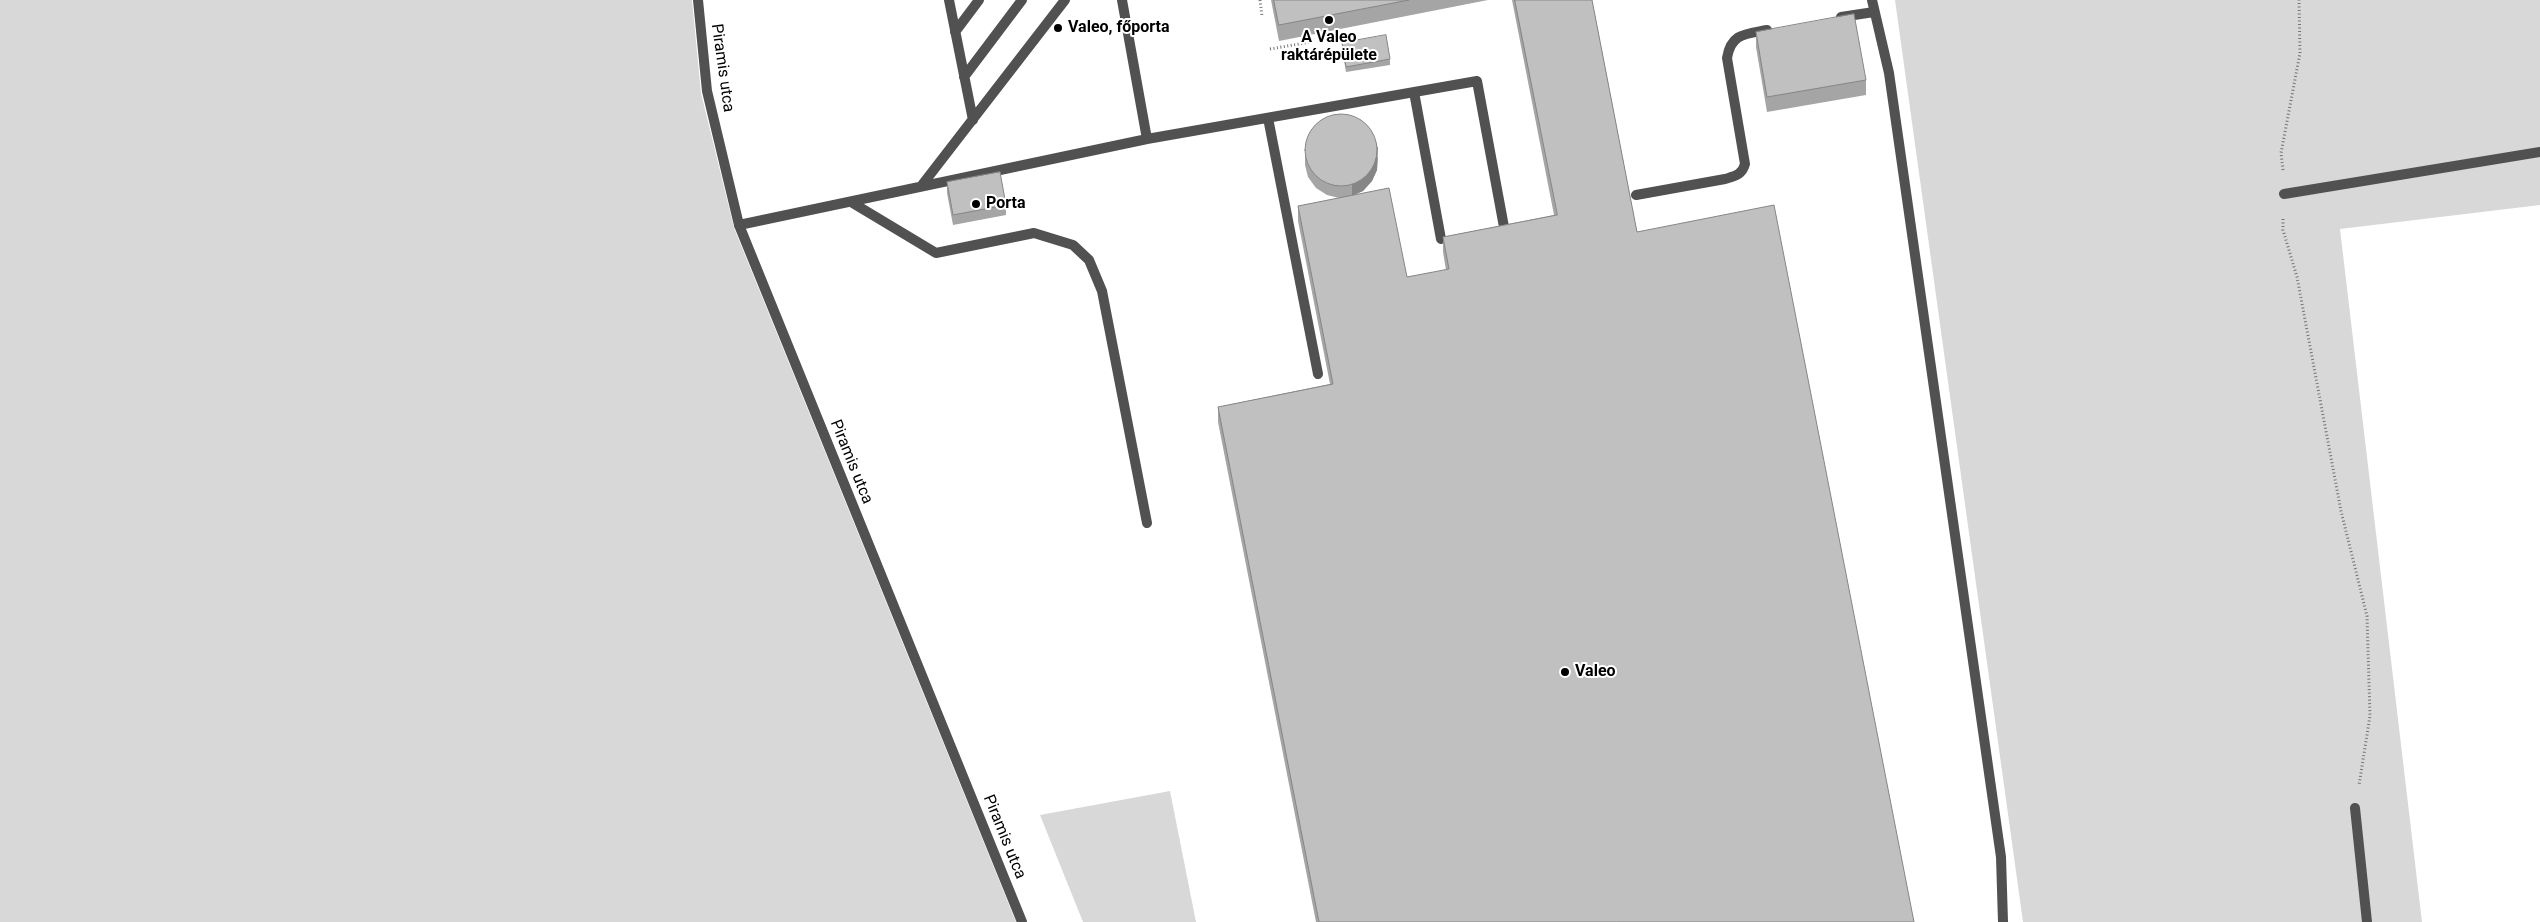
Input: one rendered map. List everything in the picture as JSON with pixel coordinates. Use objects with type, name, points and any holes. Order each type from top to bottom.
[{"type":"street","name":"Piramis utca","points":[[698,0],[707,91],[739,225],[1022,922]]},
{"type":"street","points":[[949,0],[973,120]]},
{"type":"street","points":[[955,32],[978,0]]},
{"type":"street","points":[[964,77],[1022,0]]},
{"type":"street","points":[[922,185],[1065,0]]},
{"type":"street","points":[[1122,0],[1147,139]]},
{"type":"street","points":[[1872,0],[1889,73],[1999,837],[2003,922]]},
{"type":"street","points":[[1828,20],[1874,12]]},
{"type":"street","points":[[1636,195],[1725,179],[1736,176],[1743,171],[1745,164],[1727,58],[1728,47],[1734,39],[1744,34],[1782,28]]},
{"type":"street","points":[[739,225],[1147,139],[1477,81],[1504,227]]},
{"type":"street","points":[[1414,92],[1440,239]]},
{"type":"street","points":[[1268,118],[1318,374]]},
{"type":"street","points":[[2284,194],[2540,152]]},
{"type":"street","points":[[851,202],[936,253],[1034,233],[1073,246],[1089,260],[1102,290],[1147,523]]},
{"type":"street","points":[[2355,808],[2367,922]]},
{"type":"path","points":[[1260,0],[1262,16]]},
{"type":"path","points":[[2299,0],[2300,53],[2281,153],[2284,194],[2283,230],[2297,277],[2341,511],[2367,616],[2370,716],[2355,808]]},
{"type":"path","points":[[1270,49],[1310,42]]},
{"type":"shaded area","points":[[0,0],[692,0],[701,93],[734,228],[1016,922],[0,922]]},
{"type":"shaded area","points":[[1895,0],[2540,0],[2540,205],[2340,229],[2422,922],[2023,922]]},
{"type":"shaded area","points":[[1170,791],[1196,922],[1083,922],[1040,815]]},
{"type":"building","points":[[1274,0],[1409,0],[1279,25]]},
{"type":"building","name":"Valeo","points":[[1515,0],[1592,0],[1637,232],[1774,205],[1914,922],[1319,922],[1218,407],[1333,384],[1298,206],[1389,188],[1407,277],[1449,269],[1443,237],[1557,215]]},
{"type":"building","points":[[1854,14],[1866,80],[1767,97],[1756,32]]},
{"type":"building","points":[[1386,35],[1390,59],[1346,67],[1342,43]]},
{"type":"building","points":[[1334,114],[1348,114],[1367,124],[1377,143],[1377,157],[1367,176],[1348,186],[1334,186],[1315,176],[1305,157],[1305,143],[1315,124]]},
{"type":"building","name":"Porta","points":[[1000,172],[1006,205],[953,215],[947,182]]},
{"type":"place","name":"A Valeo raktárépülete","points":[[1329,20]]},
{"type":"place","name":"Valeo, főporta","points":[[1058,28]]},
{"type":"place","name":"Porta","points":[[976,204]]},
{"type":"place","name":"Valeo","points":[[1565,672]]}]
